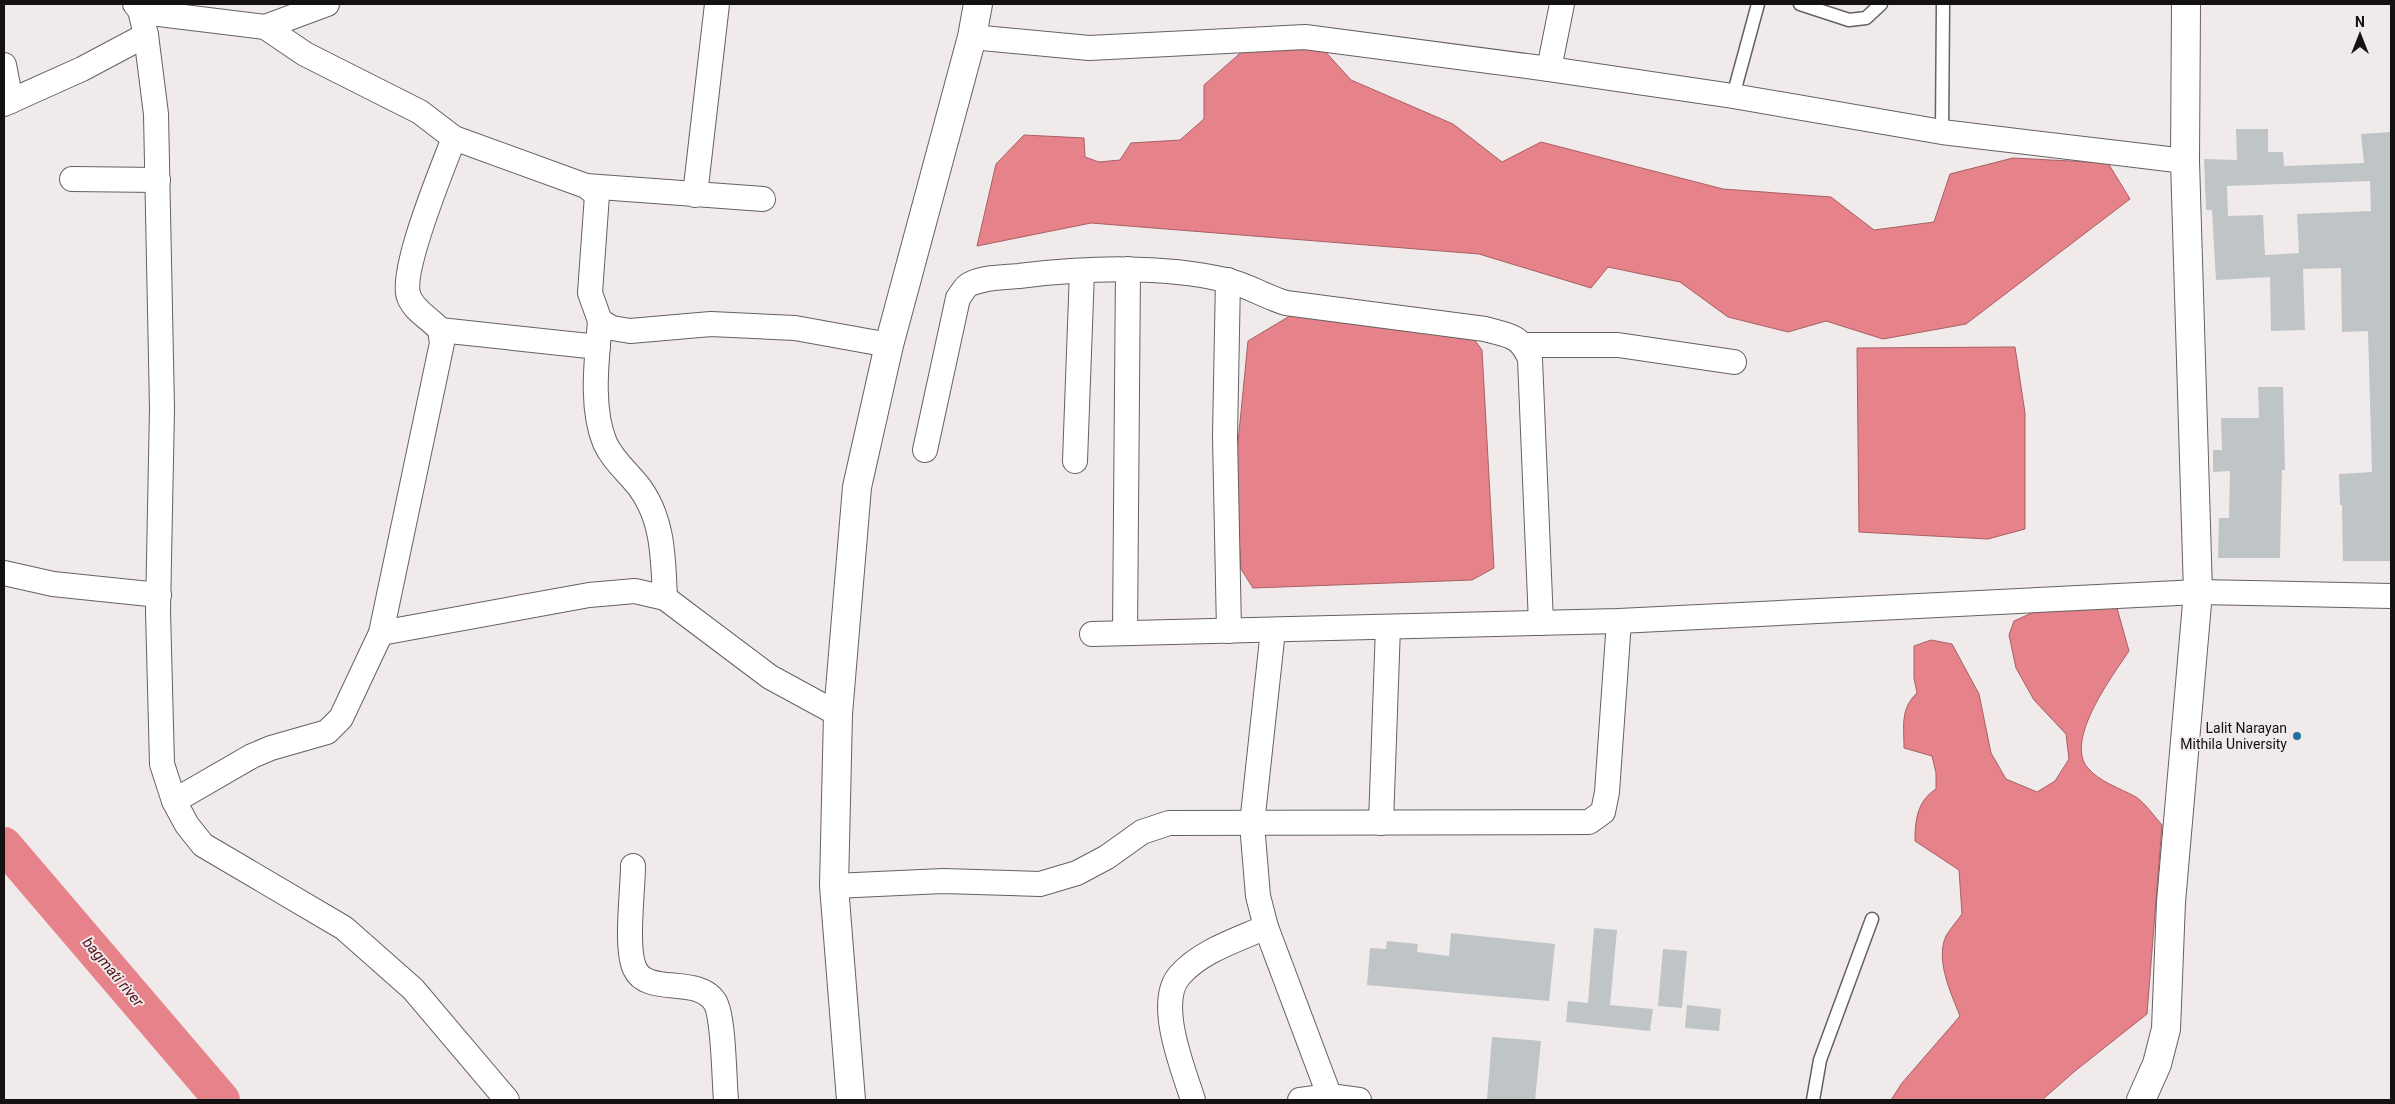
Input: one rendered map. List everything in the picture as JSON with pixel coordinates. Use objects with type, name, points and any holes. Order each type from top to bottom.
[{"type":"street","points":[[265,27],[299,12],[326,4]]},
{"type":"street","points":[[695,195],[716,4]]},
{"type":"street","points":[[851,1100],[834,886],[838,714],[857,487],[890,345],[972,37],[978,4]]},
{"type":"street","points":[[1549,69],[1562,4]]},
{"type":"street","points":[[2141,1100],[2156,1064],[2166,1029],[2171,902],[2198,592],[2185,161],[2186,4]]},
{"type":"street","points":[[507,1100],[413,988],[344,928],[203,844],[188,825],[174,800],[162,764],[159,595],[162,408],[156,114],[146,35],[137,7],[265,27],[305,54],[420,112],[454,138],[586,186],[762,199]]},
{"type":"street","points":[[4,65],[7,102],[82,69],[146,35]]},
{"type":"street","points":[[972,37],[1089,48],[1306,37],[1549,69],[1733,96],[1942,132],[2185,161]]},
{"type":"street","points":[[454,138],[430,198],[406,281],[408,296],[415,309],[440,330],[598,347]]},
{"type":"street","points":[[72,179],[158,180]]},
{"type":"street","points":[[586,186],[597,195],[590,293],[600,321],[595,389],[604,441],[612,455],[641,489],[656,519],[662,538],[665,598]]},
{"type":"street","points":[[1125,633],[1128,269]]},
{"type":"street","points":[[925,450],[958,298],[968,284],[986,280],[1082,271],[1128,269],[1228,280],[1286,303],[1485,329],[1513,337],[1524,345],[1530,359],[1541,623]]},
{"type":"street","points":[[1075,462],[1082,271]]},
{"type":"street","points":[[1228,280],[1226,436],[1229,631]]},
{"type":"street","points":[[600,321],[612,328],[630,330],[711,324],[795,328],[890,345]]},
{"type":"street","points":[[174,800],[252,756],[327,732],[341,718],[381,633],[442,343],[440,330]]},
{"type":"street","points":[[1524,345],[1618,345],[1734,362]]},
{"type":"street","points":[[4,573],[53,584],[159,595]]},
{"type":"street","points":[[381,633],[589,595],[635,591],[665,598],[770,677],[838,714]]},
{"type":"street","points":[[1092,634],[1619,621],[2198,592],[2391,596]]},
{"type":"street","points":[[834,886],[943,881],[1040,884],[1077,873],[1107,857],[1142,832],[1169,823],[1589,822],[1603,812],[1607,792],[1619,621]]},
{"type":"street","points":[[1382,823],[1388,627]]},
{"type":"street","points":[[1273,630],[1252,824],[1258,896],[1266,927],[1331,1098]]},
{"type":"street","points":[[634,866],[631,950],[635,969],[646,981],[691,988],[706,993],[715,1003],[719,1017],[726,1100]]},
{"type":"street","points":[[1193,1100],[1171,1032],[1172,995],[1178,977],[1190,966],[1209,954],[1266,927]]},
{"type":"street","points":[[1300,1100],[1331,1098],[1359,1100]]},
{"type":"lane","points":[[1733,96],[1758,4]]},
{"type":"lane","points":[[1800,4],[1849,20],[1866,18],[1881,4]]},
{"type":"lane","points":[[1942,132],[1943,4]]},
{"type":"lane","points":[[1813,1100],[1820,1060],[1872,919]]},
{"type":"shaded area","points":[[1322,48],[1351,80],[1453,124],[1502,162],[1541,142],[1723,189],[1831,197],[1874,230],[1934,222],[1950,174],[2013,158],[2108,163],[2130,199],[1966,324],[1883,339],[1826,321],[1788,332],[1728,317],[1680,282],[1608,267],[1591,288],[1479,254],[1091,223],[977,246],[996,164],[1024,135],[1084,138],[1085,157],[1099,162],[1120,160],[1131,143],[1180,140],[1204,119],[1204,85],[1245,49]]},
{"type":"shaded area","points":[[1298,311],[1473,338],[1482,350],[1494,568],[1472,580],[1253,588],[1241,569],[1235,473],[1248,341]]},
{"type":"shaded area","points":[[2015,347],[2025,413],[2025,529],[1988,539],[1859,532],[1857,348]]},
{"type":"shaded area","points":[[2076,605],[2117,608],[2129,651],[2103,691],[2086,724],[2082,740],[2082,755],[2087,767],[2097,777],[2136,797],[2162,825],[2147,1014],[2075,1071],[2042,1100],[1891,1100],[1902,1083],[1960,1016],[1945,976],[1942,955],[1946,936],[1962,914],[1959,870],[1915,841],[1918,812],[1925,799],[1936,789],[1936,773],[1932,756],[1904,748],[1905,712],[1917,693],[1914,678],[1914,646],[1931,640],[1952,644],[1979,694],[1991,753],[2006,779],[2037,792],[2055,781],[2069,759],[2066,734],[2034,700],[2016,668],[2009,635],[2014,621],[2045,607]]},
{"type":"building","points":[[2236,129],[2268,129],[2268,152],[2283,152],[2284,166],[2364,163],[2361,134],[2391,132],[2391,561],[2343,561],[2342,505],[2340,505],[2339,474],[2372,472],[2368,331],[2342,332],[2341,268],[2303,269],[2305,330],[2271,331],[2270,277],[2216,280],[2212,210],[2206,210],[2204,159],[2237,160]],"holes":[[[2370,181],[2371,211],[2297,214],[2299,253],[2265,255],[2263,215],[2228,216],[2227,186]]]},
{"type":"building","points":[[2258,387],[2283,387],[2285,470],[2282,470],[2280,558],[2218,558],[2219,518],[2229,518],[2230,471],[2213,472],[2213,450],[2222,450],[2221,418],[2259,418]]},
{"type":"building","points":[[1594,928],[1617,930],[1610,1005],[1653,1009],[1650,1031],[1566,1022],[1568,1001],[1588,1003]]},
{"type":"building","points":[[1451,933],[1555,944],[1549,1001],[1367,985],[1370,948],[1386,949],[1387,941],[1418,944],[1417,952],[1449,956]]},
{"type":"building","points":[[1663,949],[1687,951],[1682,1008],[1658,1006]]},
{"type":"building","points":[[1687,1005],[1721,1009],[1719,1031],[1685,1028]]},
{"type":"building","points":[[1492,1037],[1541,1041],[1535,1100],[1487,1100]]},
{"type":"waterway","name":"bagmati river","points":[[4,845],[222,1100]]},
{"type":"place","name":"Lalit Narayan Mithila University","points":[[2297,736]]}]
